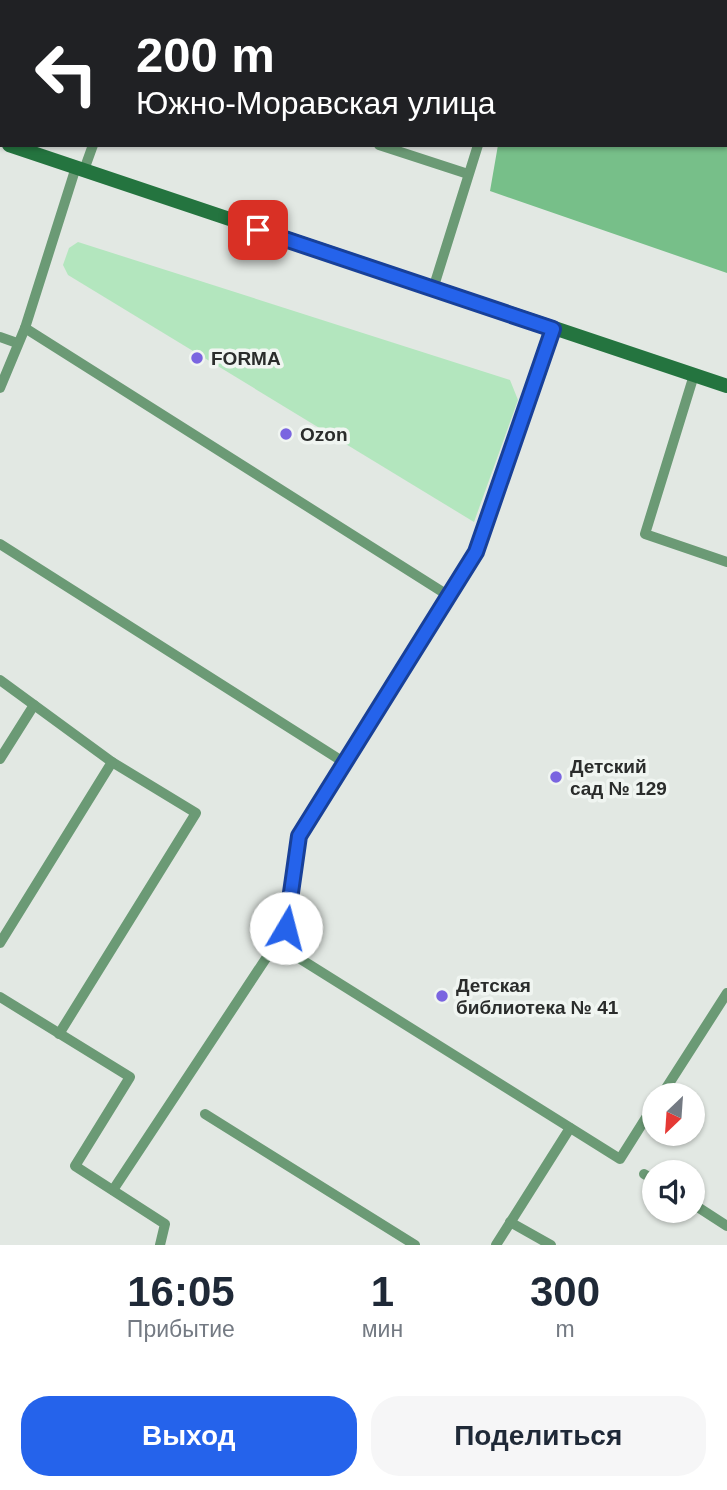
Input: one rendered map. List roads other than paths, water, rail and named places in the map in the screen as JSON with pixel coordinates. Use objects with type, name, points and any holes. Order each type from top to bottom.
[{"type":"main road","points":[[15,147],[727,386]]},
{"type":"lane","points":[[0,388],[25,328],[80,169],[92,147]]},
{"type":"lane","points":[[385,147],[468,174]]},
{"type":"lane","points":[[433,289],[477,147]]},
{"type":"lane","points":[[25,328],[449,596]]},
{"type":"lane","points":[[113,1190],[286,928],[299,836],[476,552],[553,329]]},
{"type":"lane","points":[[0,337],[17,343]]},
{"type":"lane","points":[[694,374],[645,534],[727,562]]},
{"type":"lane","points":[[0,544],[345,763]]},
{"type":"lane","points":[[0,680],[112,762],[195,813],[60,1034]]},
{"type":"lane","points":[[0,759],[34,705]]},
{"type":"lane","points":[[0,943],[112,762]]},
{"type":"lane","points":[[286,928],[302,960],[620,1158],[642,1124]]},
{"type":"lane","points":[[669,1083],[727,993]]},
{"type":"lane","points":[[0,997],[131,1077],[75,1166],[165,1224],[160,1245]]},
{"type":"lane","points":[[205,1114],[415,1245]]},
{"type":"lane","points":[[496,1245],[570,1128]]},
{"type":"lane","points":[[705,1212],[727,1226]]},
{"type":"lane","points":[[510,1222],[551,1245]]},
{"type":"place","name":"FORMA","points":[[197,358]]},
{"type":"place","name":"Ozon","points":[[286,434]]},
{"type":"place","name":"Детский сад № 129","points":[[556,777]]},
{"type":"place","name":"Детская библиотека № 41","points":[[442,996]]}]
